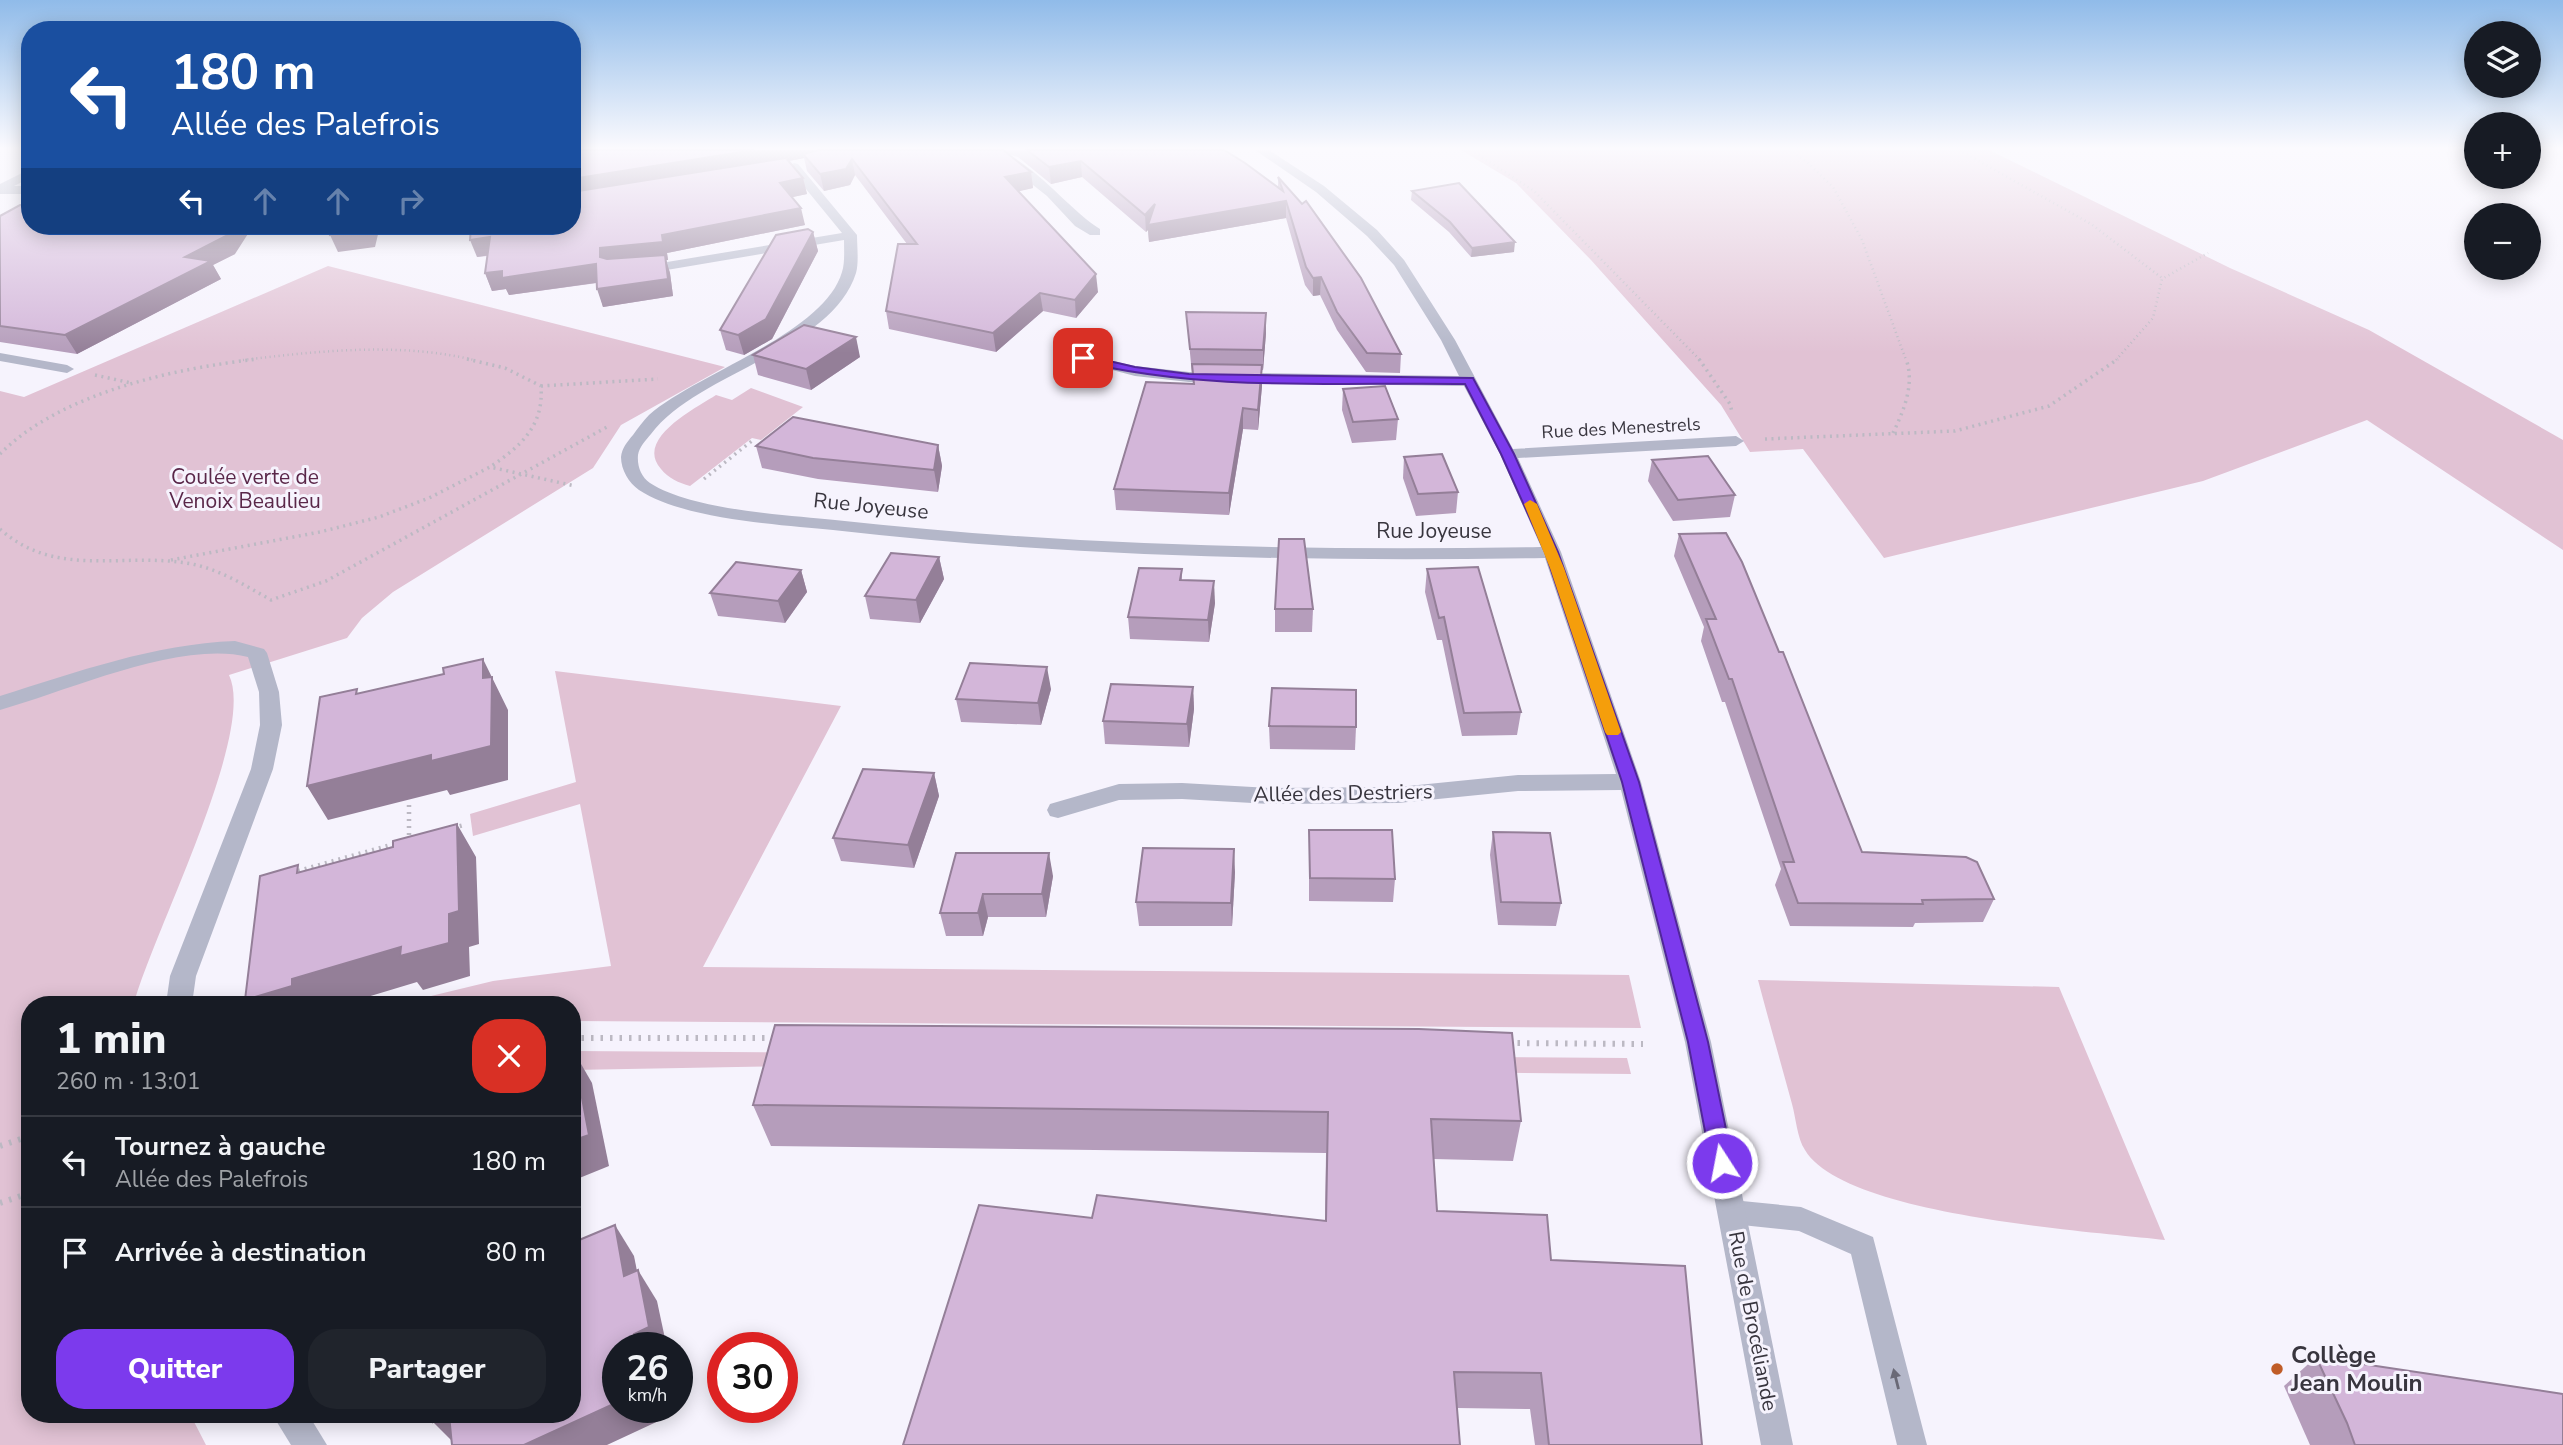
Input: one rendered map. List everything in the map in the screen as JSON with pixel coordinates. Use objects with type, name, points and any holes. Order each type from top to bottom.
[{"type":"street","points":[[626,270],[652,270],[851,235],[836,217]]},
{"type":"street","points":[[1075,217],[1095,232]]},
{"type":"street","name":"Rue de Brocéliande","points":[[1354,217],[1388,251],[1425,301],[1507,454],[1552,552],[1630,782],[1698,1042],[1777,1445]]},
{"type":"street","name":"Rue Joyeuse","points":[[851,235],[853,248],[846,278],[839,292],[816,317],[776,346],[704,386],[648,424],[630,450],[629,461],[642,485],[662,495],[776,518],[995,540],[1278,553],[1552,552]]},
{"type":"street","points":[[1083,358],[1135,370],[1189,377],[1469,381]]},
{"type":"street","name":"Rue des Menestrels","points":[[1507,454],[1737,441]]},
{"type":"street","points":[[0,703],[178,651],[223,646],[245,647],[257,653],[270,692],[271,725],[262,769],[183,976],[180,996]]},
{"type":"street","name":"Allée des Destriers","points":[[1059,810],[1119,792],[1182,791],[1270,796],[1398,795],[1518,783],[1630,782]]},
{"type":"street","points":[[295,1423],[311,1445]]},
{"type":"lane","points":[[0,357],[67,369]]},
{"type":"lane","points":[[1732,1212],[1801,1219],[1863,1246],[1912,1445]]},
{"type":"path","points":[[1560,217],[1703,363],[1730,404],[1737,441],[1955,431],[2049,405],[2113,364],[2153,318],[2162,278],[2208,253]]},
{"type":"path","points":[[1850,217],[1862,240],[1909,368],[1907,404],[1893,433]]},
{"type":"path","points":[[2078,217],[2132,250],[2162,278]]},
{"type":"path","points":[[0,454],[48,419],[133,384],[185,370],[268,357],[373,351],[472,359],[522,373],[541,386],[664,379]]},
{"type":"path","points":[[67,369],[133,384]]},
{"type":"path","points":[[166,561],[297,537],[374,518],[434,496],[490,467],[526,440],[544,403],[541,386]]},
{"type":"path","points":[[0,530],[8,540],[32,551],[75,563],[166,561],[194,564],[232,578],[271,600],[326,581],[616,422]]},
{"type":"path","points":[[701,482],[753,440]]},
{"type":"path","points":[[490,467],[575,486]]},
{"type":"path","points":[[409,805],[409,841]]},
{"type":"path","points":[[442,831],[464,825]]},
{"type":"path","points":[[287,874],[420,838]]},
{"type":"path","points":[[379,849],[379,861]]},
{"type":"path","points":[[581,1038],[788,1038]]},
{"type":"path","points":[[1493,1043],[1643,1044]]},
{"type":"path","points":[[0,1146],[21,1139]]},
{"type":"path","points":[[0,1203],[21,1196]]},
{"type":"green space","points":[[1550,217],[2127,217],[2230,268],[2369,330],[2563,440],[2563,550],[2367,420],[2203,481],[1884,558],[1803,449],[1750,452],[1721,405]]},
{"type":"green space","name":"Coulée verte de Venoix Beaulieu","points":[[328,266],[725,367],[621,425],[593,468],[393,592],[362,618],[347,638],[229,675],[234,703],[216,787],[137,996],[21,996],[21,1423],[195,1423],[206,1445],[0,1445],[0,391],[24,397]]},
{"type":"green space","points":[[751,388],[803,407],[761,440],[752,438],[690,486],[674,480],[661,469],[655,458],[655,447],[671,426],[716,395],[732,400]]},
{"type":"green space","points":[[555,671],[841,706],[703,967],[1629,975],[1641,1028],[581,1021],[581,996],[431,996],[493,981],[611,966],[580,804],[473,836],[470,814],[576,782]]},
{"type":"green space","points":[[1758,980],[2059,987],[2165,1240],[2028,1225],[1916,1205],[1867,1191],[1829,1172],[1805,1150],[1800,1140]]},
{"type":"green space","points":[[581,1051],[1627,1058],[1631,1074],[792,1066],[581,1070]]},
{"type":"building","points":[[0,217],[21,217],[21,235],[227,235],[185,257],[211,261],[65,335],[0,326]]},
{"type":"building","points":[[581,217],[752,217],[662,235],[663,242],[600,248],[600,257],[607,259],[665,255],[668,279],[597,289],[596,264],[502,278],[502,271],[485,273],[490,237],[470,240],[470,235],[581,235]]},
{"type":"building","points":[[897,217],[1043,217],[1096,274],[1075,300],[1040,293],[993,333],[886,311],[898,244],[917,244]]},
{"type":"building","points":[[1151,217],[1192,217],[1148,225]]},
{"type":"building","points":[[1291,217],[1318,217],[1361,278],[1401,354],[1367,353],[1337,312],[1321,277],[1313,278],[1306,267]]},
{"type":"building","points":[[1444,217],[1492,217],[1515,242],[1472,248]]},
{"type":"building","points":[[808,229],[813,232],[766,319],[738,335],[720,330],[776,235]]},
{"type":"building","points":[[1186,312],[1266,313],[1263,350],[1190,349]]},
{"type":"building","points":[[804,325],[856,337],[806,369],[753,355]]},
{"type":"building","points":[[1192,364],[1262,365],[1258,410],[1243,408],[1229,493],[1114,489],[1146,382],[1194,384]]},
{"type":"building","points":[[1385,386],[1398,419],[1353,422],[1343,389]]},
{"type":"building","points":[[793,417],[938,445],[934,470],[813,458],[756,446]]},
{"type":"building","points":[[1442,454],[1458,492],[1418,494],[1404,457]]},
{"type":"building","points":[[1708,456],[1735,495],[1678,500],[1652,460]]},
{"type":"building","points":[[1726,533],[1742,562],[1779,652],[1783,652],[1862,852],[1966,857],[1977,862],[1994,899],[1922,900],[1923,904],[1798,903],[1783,862],[1794,862],[1732,679],[1729,679],[1706,619],[1716,619],[1679,534]]},
{"type":"building","points":[[1279,539],[1304,539],[1313,609],[1275,609]]},
{"type":"building","points":[[891,553],[939,557],[916,600],[865,596]]},
{"type":"building","points":[[736,562],[801,570],[778,601],[710,593]]},
{"type":"building","points":[[1478,567],[1521,712],[1464,713],[1444,617],[1439,618],[1427,569]]},
{"type":"building","points":[[1139,568],[1182,569],[1180,580],[1214,581],[1208,620],[1128,617]]},
{"type":"building","points":[[483,659],[483,678],[492,677],[491,746],[431,761],[431,755],[307,786],[320,697],[357,689],[356,694],[444,674],[443,668]]},
{"type":"building","points":[[970,663],[1047,667],[1038,703],[956,699]]},
{"type":"building","points":[[1111,684],[1193,687],[1187,724],[1103,721]]},
{"type":"building","points":[[1272,688],[1356,690],[1356,727],[1269,726]]},
{"type":"building","points":[[863,769],[934,773],[908,845],[833,838]]},
{"type":"building","points":[[457,824],[459,911],[449,914],[449,943],[400,956],[401,947],[292,979],[292,986],[258,996],[245,996],[260,876],[298,865],[297,873],[393,847],[393,841]]},
{"type":"building","points":[[1309,830],[1392,830],[1395,879],[1310,878]]},
{"type":"building","points":[[1493,832],[1550,833],[1561,903],[1501,902]]},
{"type":"building","points":[[1143,848],[1234,849],[1231,903],[1136,902]]},
{"type":"building","points":[[956,853],[1049,853],[1042,894],[983,894],[978,913],[940,913]]},
{"type":"building","points":[[775,1025],[1419,1029],[1512,1033],[1521,1121],[1431,1119],[1437,1211],[1547,1215],[1551,1260],[1685,1266],[1702,1445],[1549,1445],[1541,1373],[1454,1372],[1460,1445],[903,1445],[979,1205],[1092,1218],[1097,1195],[1326,1221],[1328,1112],[753,1105]]},
{"type":"building","points":[[581,1092],[589,1135],[581,1138]]},
{"type":"building","points":[[615,1225],[624,1276],[638,1270],[649,1327],[638,1332],[602,1332],[602,1409],[581,1419],[581,1239]]},
{"type":"building","points":[[2316,1357],[2563,1394],[2563,1445],[2355,1445]]},
{"type":"building","points":[[450,1423],[572,1423],[524,1445],[452,1445]]},
{"type":"slow traffic","points":[[1530,504],[1552,552],[1613,732]]},
{"type":"place","name":"Collège Jean Moulin","points":[[2277,1369]]},
{"type":"route","points":[[1083,358],[1135,370],[1189,377],[1469,381],[1507,454],[1552,552],[1630,782],[1698,1042],[1722,1163]]}]
